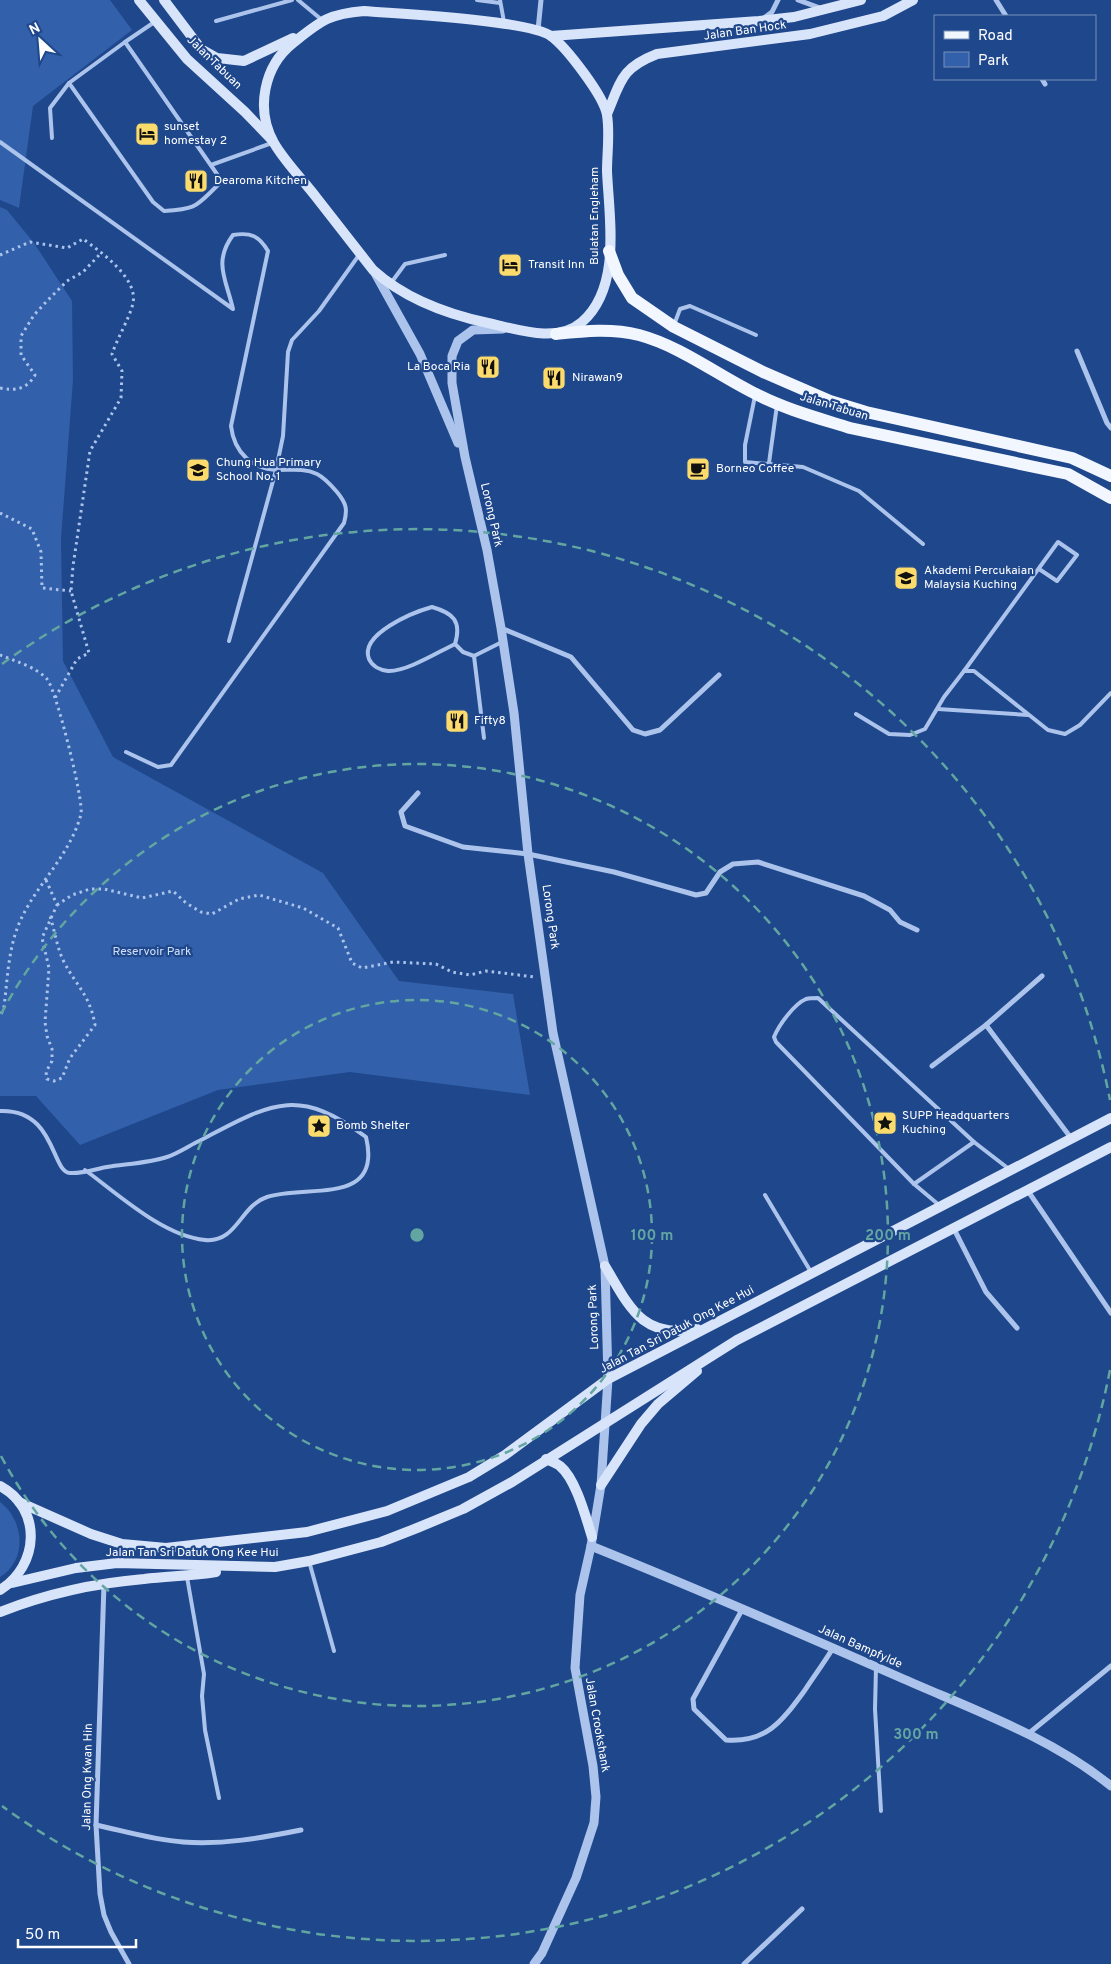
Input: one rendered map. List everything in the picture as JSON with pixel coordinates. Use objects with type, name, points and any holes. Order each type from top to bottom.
[{"type":"main road","name":"Jalan Tabuan","points":[[139,0],[187,59],[245,112],[274,142]]},
{"type":"main road","name":"Jalan Tabuan","points":[[164,0],[202,49],[217,58],[244,61],[308,31]]},
{"type":"main road","name":"Jalan Ban Hock","points":[[551,36],[759,21],[827,10],[862,0]]},
{"type":"main road","name":"Jalan Ban Hock","points":[[607,114],[625,73],[639,61],[657,54],[810,34],[883,16],[913,0]]},
{"type":"main road","name":"Bulatan Engleham","points":[[364,11],[538,30],[551,36],[571,56],[593,87],[607,114],[609,251],[607,277],[598,303],[581,323],[556,334],[516,329],[452,315],[390,284],[373,270],[274,142],[265,115],[264,98],[268,77],[281,53],[308,31],[322,20],[338,14],[364,11]]},
{"type":"main road","name":"Jalan Tabuan","points":[[609,251],[618,275],[632,298],[674,327],[763,372],[830,401],[866,412],[1072,458],[1111,476]]},
{"type":"main road","name":"Jalan Tabuan","points":[[556,334],[613,330],[639,335],[665,344],[755,394],[777,404],[850,428],[1068,474],[1111,498]]},
{"type":"main road","name":"Jalan Tan Sri Datuk Ong Kee Hui","points":[[19,1502],[90,1534],[122,1544],[166,1548],[307,1532],[344,1524],[418,1500],[469,1477],[505,1456],[608,1380],[811,1272],[941,1207],[1111,1118]]},
{"type":"main road","name":"Jalan Tan Sri Datuk Ong Kee Hui","points":[[12,1583],[76,1568],[117,1563],[240,1568],[275,1567],[310,1561],[381,1542],[463,1509],[512,1482],[607,1420],[737,1340],[1111,1148]]},
{"type":"main road","points":[[605,1266],[629,1307],[645,1322],[662,1331],[683,1332],[710,1327]]},
{"type":"main road","points":[[601,1485],[641,1424],[658,1404],[737,1340]]},
{"type":"main road","points":[[546,1459],[560,1466],[569,1478],[582,1507],[592,1542]]},
{"type":"main road","points":[[0,1486],[19,1502],[28,1518],[31,1544],[23,1569],[12,1583],[0,1590]]},
{"type":"main road","points":[[0,1612],[31,1600],[104,1584],[145,1578],[187,1577],[240,1568]]},
{"type":"street","points":[[538,30],[541,0]]},
{"type":"street","points":[[759,21],[772,12],[778,0]]},
{"type":"street","points":[[798,0],[806,5],[827,10]]},
{"type":"street","points":[[996,0],[1005,15]]},
{"type":"street","points":[[373,270],[420,354],[464,457]]},
{"type":"street","points":[[464,457],[452,383],[452,356],[458,341],[473,330],[516,329]]},
{"type":"street","points":[[1077,351],[1107,423],[1111,428]]},
{"type":"street","name":"Lorong Park","points":[[464,457],[486,550],[501,628],[514,713],[528,854],[553,1033],[605,1266],[608,1380],[607,1420]]},
{"type":"street","points":[[501,628],[571,657],[633,730],[645,734],[660,730],[719,675]]},
{"type":"street","points":[[418,793],[401,812],[405,826],[463,847],[528,854],[614,872],[696,895],[706,893],[720,872],[733,864],[758,862],[864,896],[890,910],[900,922],[917,930]]},
{"type":"street","points":[[932,1066],[986,1026],[1042,976]]},
{"type":"street","points":[[986,1026],[1071,1138]]},
{"type":"street","points":[[1028,1191],[1111,1313]]},
{"type":"street","points":[[954,1229],[986,1292],[1017,1328]]},
{"type":"street","name":"Jalan Crookshank","points":[[534,1964],[542,1953],[576,1878],[594,1823],[596,1797],[593,1766],[574,1668],[580,1595],[592,1542],[601,1485],[607,1420]]},
{"type":"street","name":"Jalan Bampfylde","points":[[592,1542],[1028,1734],[1095,1773],[1111,1786]]},
{"type":"street","name":"Jalan Ong Kwan Hin","points":[[104,1584],[96,1825],[100,1894],[104,1915],[111,1932],[129,1964]]},
{"type":"street","points":[[743,1608],[693,1699],[694,1709],[726,1740],[748,1740],[771,1730],[784,1718],[833,1648]]},
{"type":"street","points":[[1028,1734],[1111,1666]]},
{"type":"street","points":[[96,1825],[164,1840],[201,1842],[225,1842],[300,1830]]},
{"type":"street","points":[[744,1964],[802,1909]]},
{"type":"lane","points":[[216,21],[292,0]]},
{"type":"lane","points":[[298,0],[322,20]]},
{"type":"lane","points":[[477,0],[500,1],[505,25]]},
{"type":"lane","points":[[52,138],[50,108],[69,83],[156,21]]},
{"type":"lane","points":[[69,83],[153,202],[164,211],[194,207],[219,184],[219,177],[125,42]]},
{"type":"lane","points":[[0,142],[233,309],[222,266],[222,255],[233,235],[246,232],[260,238],[268,251],[231,426],[233,440],[240,452],[254,465],[276,470],[302,470],[317,474],[328,481],[348,509],[344,523],[171,765],[158,767],[126,752]]},
{"type":"lane","points":[[211,165],[274,142]]},
{"type":"lane","points":[[230,641],[276,470],[282,436],[288,352],[292,340],[319,311],[360,253]]},
{"type":"lane","points":[[390,284],[398,270],[405,264],[445,255]]},
{"type":"lane","points":[[674,327],[680,309],[690,306],[756,335]]},
{"type":"lane","points":[[755,394],[745,462],[748,464],[769,462],[803,467],[859,491],[923,544]]},
{"type":"lane","points":[[769,462],[777,404]]},
{"type":"lane","points":[[856,714],[889,734],[910,735],[925,729],[944,698],[1058,542],[1077,555],[1057,581],[1039,569]]},
{"type":"lane","points":[[432,607],[448,612],[457,624],[459,631],[456,644],[402,668],[387,671],[373,666],[368,658],[368,648],[375,637],[384,629],[416,612],[432,607]]},
{"type":"lane","points":[[456,644],[463,652],[474,656],[502,642]]},
{"type":"lane","points":[[474,656],[484,738]]},
{"type":"lane","points":[[964,671],[974,671],[1048,730],[1065,734],[1080,725],[1111,694]]},
{"type":"lane","points":[[938,709],[1029,715]]},
{"type":"lane","points":[[941,1207],[914,1184],[776,1042],[774,1037],[777,1031],[799,1004],[807,999],[818,998],[974,1142],[1011,1170]]},
{"type":"lane","points":[[0,1111],[8,1111],[34,1119],[46,1135],[62,1170],[69,1173],[85,1170],[167,1157],[260,1109],[301,1105],[317,1108],[343,1120],[366,1137],[370,1159],[366,1170],[358,1180],[337,1190],[268,1196],[246,1210],[235,1229],[224,1236],[206,1240],[170,1230],[85,1170]]},
{"type":"lane","points":[[914,1184],[974,1142]]},
{"type":"lane","points":[[765,1195],[811,1272]]},
{"type":"lane","points":[[310,1561],[334,1651]]},
{"type":"lane","points":[[187,1577],[204,1674],[202,1696],[205,1730],[219,1798]]},
{"type":"lane","points":[[876,1667],[875,1709],[881,1811]]},
{"type":"path","points":[[0,255],[30,242],[67,248],[83,239],[102,252],[122,274],[133,290],[133,304],[112,354],[122,371],[121,398],[90,451],[71,590],[88,653],[77,659],[54,698]]},
{"type":"path","points":[[0,388],[21,389],[31,383],[35,375],[21,354],[21,336],[47,301],[67,282],[83,272],[102,252]]},
{"type":"path","points":[[0,513],[18,524],[32,529],[41,552],[42,588],[71,590]]},
{"type":"path","points":[[0,655],[30,667],[48,679],[79,792],[82,812],[64,854],[23,915],[11,944],[4,1007],[0,1017]]},
{"type":"path","points":[[46,880],[57,905]]},
{"type":"path","points":[[50,916],[59,950],[65,964],[84,991],[92,1008],[95,1025],[70,1058],[62,1078],[54,1081],[47,1079],[46,1072],[52,1061],[52,1049],[47,1036],[45,1022],[49,968],[42,938],[50,916],[57,905],[72,895],[90,889],[104,889],[142,898],[173,891],[186,903],[201,912],[212,914],[239,899],[259,894],[303,908],[338,928],[352,963],[362,968],[393,962],[412,962],[436,964],[452,972],[470,975],[486,971],[546,978]]},
{"type":"green space","points":[[0,0],[110,0],[132,30],[33,106],[19,208],[0,200]]},
{"type":"green space","name":"Reservoir Park","points":[[0,207],[7,210],[34,243],[72,301],[73,380],[61,539],[63,661],[113,757],[323,873],[399,981],[513,994],[530,1095],[350,1072],[218,1090],[80,1145],[36,1096],[0,1096]]},
{"type":"green space","points":[[0,1502],[14,1519],[18,1529],[19,1551],[9,1570],[0,1577]]},
{"type":"place","name":"sunset homestay 2","points":[[147,134]]},
{"type":"place","name":"Dearoma Kitchen","points":[[196,181]]},
{"type":"place","name":"Transit Inn","points":[[510,265]]},
{"type":"place","name":"La Boca Ria","points":[[488,367]]},
{"type":"place","name":"Nirawan9","points":[[554,378]]},
{"type":"place","name":"Borneo Coffee","points":[[698,469]]},
{"type":"place","name":"Chung Hua Primary School No. 1","points":[[198,470]]},
{"type":"place","name":"Akademi Percukaian Malaysia Kuching","points":[[906,578]]},
{"type":"place","name":"Fifty8","points":[[457,721]]},
{"type":"place","name":"SUPP Headquarters Kuching","points":[[885,1123]]},
{"type":"place","name":"Bomb Shelter","points":[[319,1126]]}]
